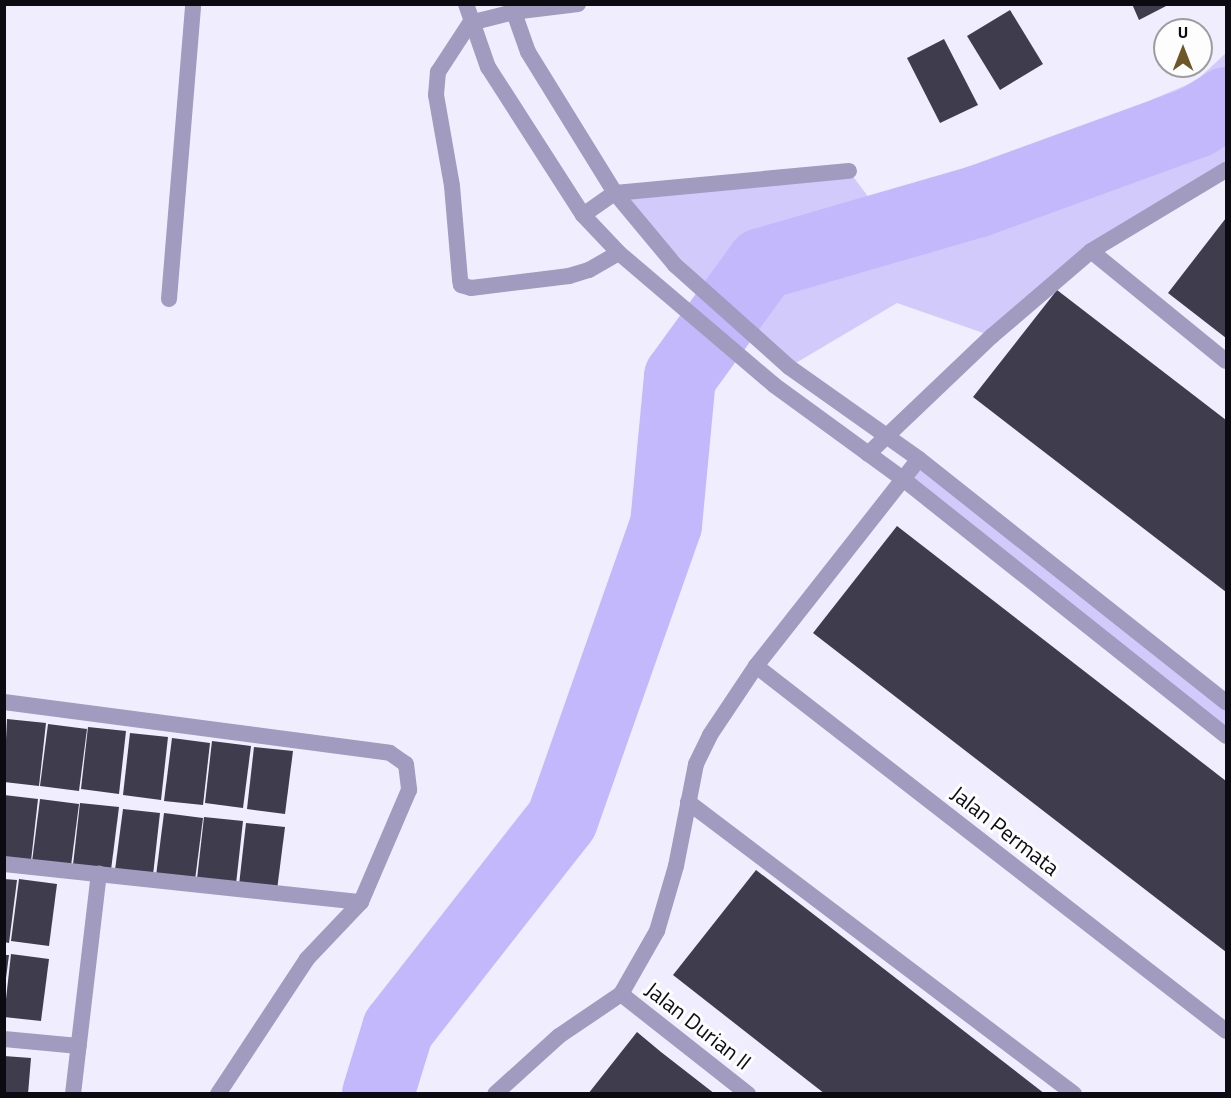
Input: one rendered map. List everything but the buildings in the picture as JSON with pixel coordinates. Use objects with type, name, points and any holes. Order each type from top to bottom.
[{"type":"street","points":[[169,299],[193,4]]},
{"type":"street","points":[[466,4],[470,23],[488,67],[583,215],[619,253],[774,385],[903,479],[1227,736]]},
{"type":"street","points":[[578,4],[512,8],[470,23],[438,72],[436,84],[452,186],[461,285],[471,288],[569,276],[589,270],[619,253]]},
{"type":"street","points":[[512,8],[528,52],[615,193],[675,265],[789,367],[919,459],[1227,702]]},
{"type":"street","points":[[868,454],[886,434],[1091,251],[1227,170]]},
{"type":"street","points":[[583,215],[615,193],[849,171]]},
{"type":"street","points":[[1091,251],[1227,361]]},
{"type":"street","points":[[495,1094],[559,1036],[621,994],[657,932],[696,764],[710,735],[756,666],[919,459]]},
{"type":"street","name":"Jalan Permata","points":[[756,666],[1227,1031]]},
{"type":"street","points":[[4,702],[390,753],[402,760],[410,774],[409,790],[361,902],[307,959],[218,1094]]},
{"type":"street","points":[[688,802],[1074,1094]]},
{"type":"street","points":[[4,864],[361,902]]},
{"type":"street","points":[[73,1094],[99,874]]},
{"type":"street","name":"Jalan Durian II","points":[[621,994],[748,1094]]},
{"type":"street","points":[[4,1039],[79,1046]]},
{"type":"shaded area","points":[[1226,53],[1226,170],[1091,251],[992,336],[897,303],[789,367],[615,193],[849,171],[881,214],[1199,78],[1213,78],[1213,65]]},
{"type":"shaded area","points":[[919,459],[1226,702],[1226,736],[903,479]]},
{"type":"waterway","points":[[378,1094],[398,1029],[562,820],[666,525],[680,377],[762,264],[979,201],[1196,122],[1226,103]]}]
